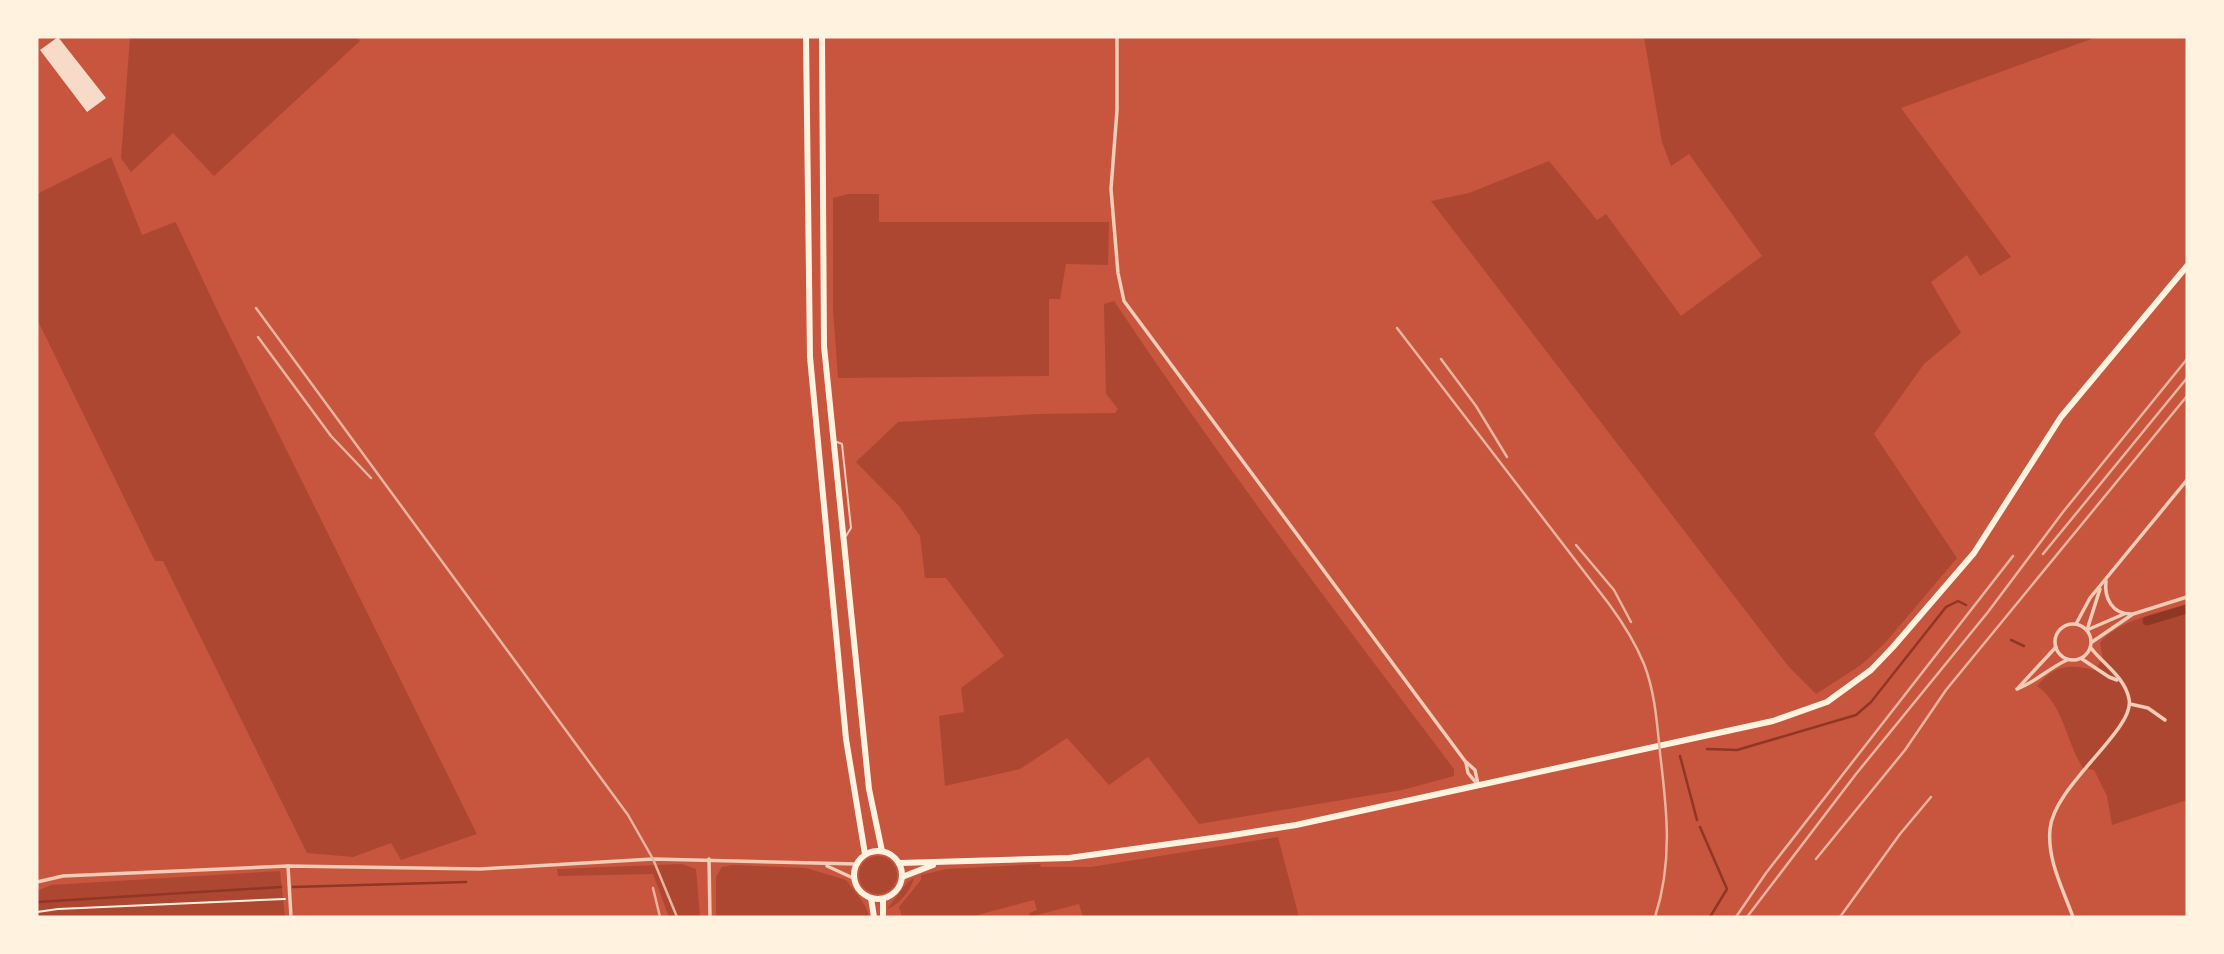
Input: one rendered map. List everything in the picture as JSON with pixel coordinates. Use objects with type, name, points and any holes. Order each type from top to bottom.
[{"type":"main road","points":[[806,37],[810,357],[846,739],[865,854]]},
{"type":"main road","points":[[822,37],[823,303],[826,376],[869,789],[882,850]]},
{"type":"main road","points":[[900,863],[1069,858],[1296,825],[1773,721],[1827,702],[1871,670],[1962,569],[1988,533],[2061,417],[2187,266]]},
{"type":"main road","points":[[882,850],[900,863],[902,877],[898,889],[883,899],[870,898],[859,890],[853,878],[856,864],[865,854],[882,850]]},
{"type":"main road","points":[[902,877],[934,864]]},
{"type":"main road","points":[[870,898],[874,917]]},
{"type":"main road","points":[[883,899],[883,917]]},
{"type":"street","points":[[1116,37],[1117,110],[1111,189],[1118,273],[1124,301],[1465,761],[1475,770],[1478,785]]},
{"type":"street","points":[[2076,624],[2090,598],[2187,480]]},
{"type":"street","points":[[2106,578],[2106,595],[2115,610],[2124,614]]},
{"type":"street","points":[[2087,630],[2100,587]]},
{"type":"street","points":[[2092,642],[2133,614],[2187,597]]},
{"type":"street","points":[[2087,630],[2124,614],[2133,614]]},
{"type":"street","points":[[2068,660],[2060,655],[2055,637],[2058,631],[2068,624],[2076,624],[2087,630],[2092,642],[2091,648],[2082,659]]},
{"type":"street","points":[[2056,647],[2017,688],[2028,685],[2047,670],[2068,660],[2082,659],[2109,677],[2119,680]]},
{"type":"street","points":[[2073,917],[2053,863],[2050,829],[2053,814],[2068,788],[2123,722],[2130,704],[2129,695],[2119,680],[2091,648]]},
{"type":"street","points":[[2130,704],[2148,708],[2165,720]]},
{"type":"street","points":[[37,882],[63,876],[288,866],[480,869],[653,859],[856,864]]},
{"type":"street","points":[[709,859],[710,917]]},
{"type":"street","points":[[825,865],[853,878]]},
{"type":"street","points":[[288,866],[291,917]]},
{"type":"path","points":[[37,912],[290,897]]},
{"type":"shaded area","points":[[130,37],[356,37],[360,41],[214,176],[173,133],[131,172],[121,158]]},
{"type":"shaded area","points":[[1644,37],[2097,37],[1901,108],[2011,257],[1980,276],[1967,255],[1931,282],[1961,333],[1924,364],[1874,434],[1957,558],[1885,643],[1861,665],[1816,694],[1789,667],[1431,201],[1469,193],[1549,161],[1597,220],[1606,214],[1681,316],[1762,256],[1689,154],[1671,166],[1662,142]]},
{"type":"shaded area","points":[[111,157],[142,235],[175,222],[177,225],[477,834],[401,860],[391,843],[353,857],[307,853],[163,561],[155,561],[37,319],[37,194]]},
{"type":"shaded area","points":[[848,194],[879,194],[879,222],[1109,222],[1108,265],[1066,264],[1060,299],[1049,299],[1049,376],[838,378],[833,310],[833,198]]},
{"type":"shaded area","points":[[1114,301],[1238,479],[1454,769],[1454,776],[1402,790],[1199,824],[1148,757],[1109,785],[1067,738],[1020,769],[945,786],[939,716],[964,712],[961,688],[1004,656],[946,578],[925,578],[920,536],[899,506],[856,462],[898,422],[1038,414],[1115,413],[1118,409],[1106,394],[1104,304]]},
{"type":"shaded area","points":[[2187,604],[2187,800],[2112,825],[2107,796],[2094,770],[2083,768],[2059,713],[2037,686],[2050,674],[2062,668],[2094,670],[2103,659],[2100,643],[2107,635],[2140,618]]},
{"type":"shaded area","points":[[1278,837],[1299,917],[1083,917],[1079,904],[1030,917],[1029,913],[1037,910],[1034,900],[970,917],[902,917],[899,907],[921,880],[921,875],[947,869],[1040,864],[1041,867],[1091,867]]},
{"type":"shaded area","points":[[878,856],[892,861],[897,875],[892,889],[878,894],[864,889],[859,875],[864,861]]},
{"type":"shaded area","points":[[682,864],[696,869],[700,917],[669,917],[653,874],[558,876],[557,869]]},
{"type":"shaded area","points":[[733,865],[806,868],[846,880],[863,902],[870,917],[716,917],[716,877],[722,867]]},
{"type":"shaded area","points":[[280,871],[285,917],[37,917],[37,891],[51,885]]},
{"type":"shaded area","points":[[914,878],[904,897],[887,909],[907,883]]},
{"type":"building","points":[[58,37],[106,98],[87,112],[40,50]]},
{"type":"waterway","points":[[1707,749],[1737,750],[1856,715],[1871,702],[1946,607],[1958,601],[1966,605]]},
{"type":"waterway","points":[[2147,621],[2187,609]]},
{"type":"waterway","points":[[2011,640],[2024,646]]},
{"type":"waterway","points":[[1680,756],[1697,820]]},
{"type":"waterway","points":[[1700,827],[1727,889],[1710,917]]},
{"type":"waterway","points":[[293,887],[466,882]]},
{"type":"waterway","points":[[37,902],[281,887]]},
{"type":"railway","points":[[256,308],[628,815],[653,859],[677,917]]},
{"type":"railway","points":[[1397,328],[1609,604],[1640,656],[1648,675],[1655,708],[1665,795],[1666,856],[1661,896],[1655,917]]},
{"type":"railway","points":[[258,337],[331,436],[371,478]]},
{"type":"railway","points":[[1441,359],[1476,406],[1507,457]]},
{"type":"railway","points":[[1747,917],[1856,774],[1988,612],[2063,512],[2187,359]]},
{"type":"railway","points":[[2043,554],[2187,378]]},
{"type":"railway","points":[[1816,859],[1905,750],[1946,690],[2187,396]]},
{"type":"railway","points":[[1576,545],[1614,590],[1631,622]]},
{"type":"railway","points":[[1736,917],[1766,873],[2013,556]]},
{"type":"railway","points":[[1840,917],[1900,834],[1931,797]]},
{"type":"railway","points":[[653,888],[660,917]]}]
